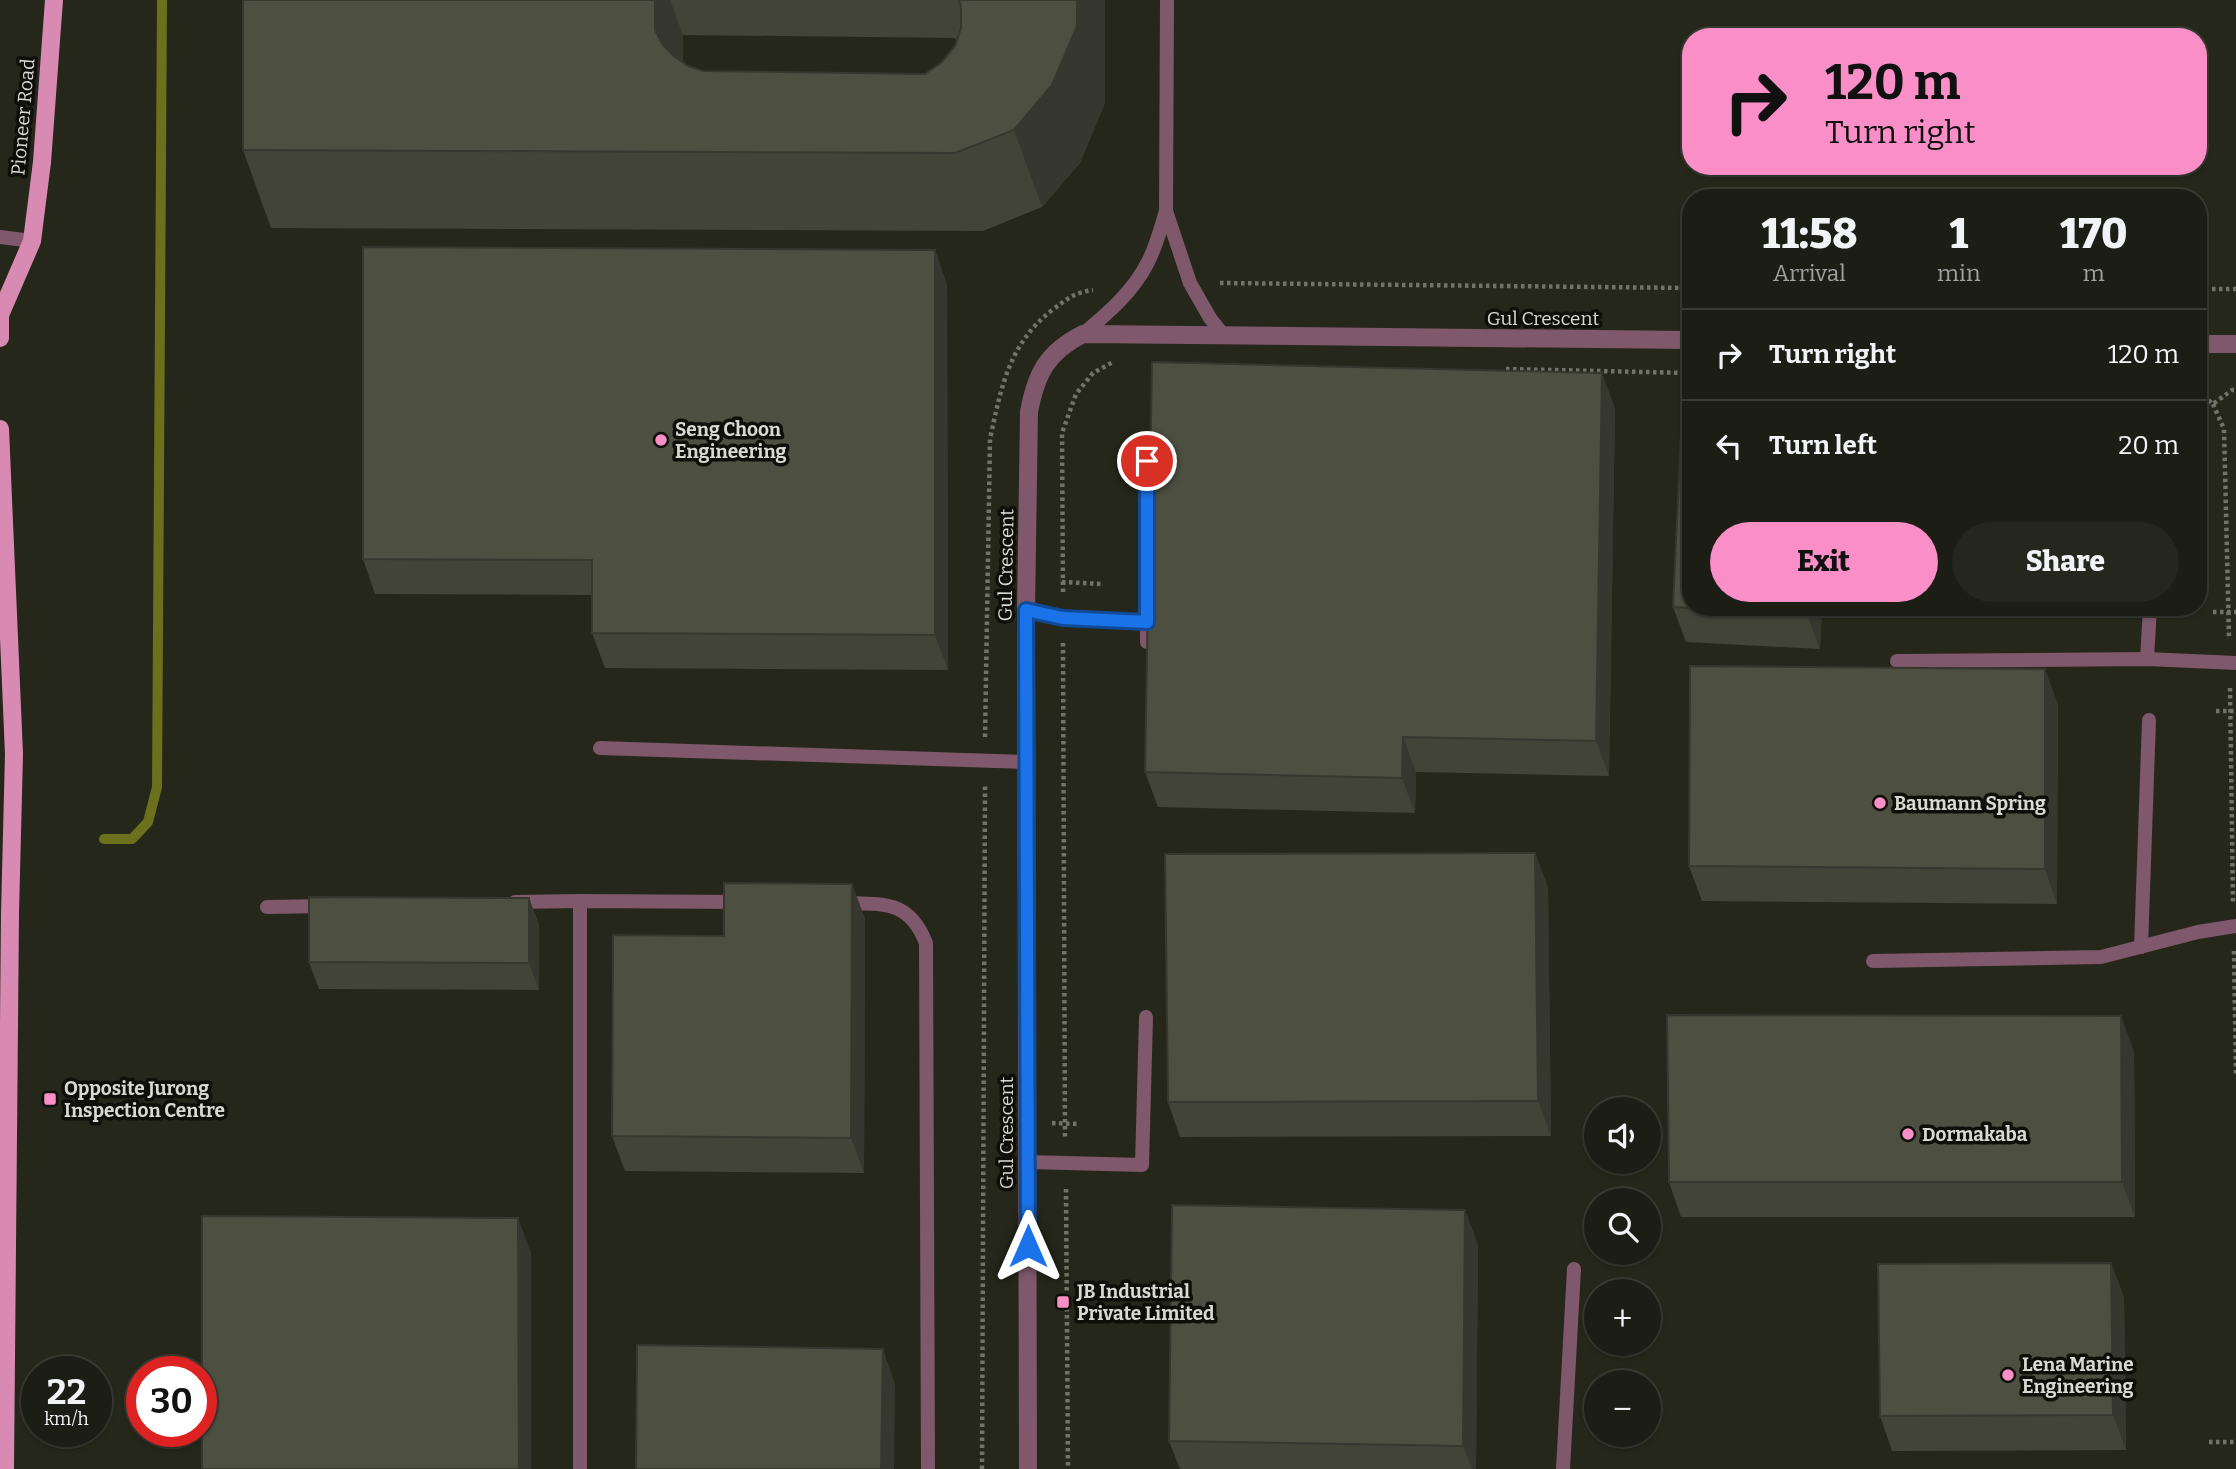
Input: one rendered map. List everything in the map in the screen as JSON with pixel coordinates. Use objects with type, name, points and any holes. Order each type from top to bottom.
[{"type":"main road","name":"Pioneer Road","points":[[0,338],[0,315],[32,242],[42,162],[54,0]]},
{"type":"main road","points":[[0,429],[7,753],[12,785],[10,913],[5,938],[5,1469]]},
{"type":"street","name":"Gul Crescent","points":[[1028,1469],[1026,580],[1029,412],[1034,389],[1045,364],[1065,343],[1083,334],[1682,340]]},
{"type":"street","points":[[2207,344],[2236,344]]},
{"type":"lane","points":[[1083,334],[1115,307],[1135,284],[1149,262],[1166,211],[1167,0]]},
{"type":"lane","points":[[1166,211],[1190,283],[1210,318],[1225,337]]},
{"type":"lane","points":[[0,237],[32,242]]},
{"type":"lane","points":[[1147,461],[1148,663]]},
{"type":"lane","points":[[1026,610],[1063,618],[1147,622]]},
{"type":"lane","points":[[2147,659],[2149,616]]},
{"type":"lane","points":[[1898,661],[2147,659],[2233,663]]},
{"type":"lane","points":[[2141,947],[2149,720]]},
{"type":"lane","points":[[600,748],[1026,762]]},
{"type":"lane","points":[[580,901],[580,1469]]},
{"type":"lane","points":[[498,903],[757,903]]},
{"type":"lane","points":[[825,903],[880,904],[903,910],[919,924],[926,943],[928,1469]]},
{"type":"lane","points":[[267,906],[335,905]]},
{"type":"lane","points":[[1873,961],[2101,957],[2198,932],[2235,926]]},
{"type":"lane","points":[[1028,1162],[1142,1165],[1146,1017]]},
{"type":"lane","points":[[1563,1469],[1574,1269]]},
{"type":"path","points":[[1190,283],[1682,288]]},
{"type":"path","points":[[982,1469],[985,762],[990,439],[1000,394],[1015,351],[1039,321],[1074,293],[1135,284]]},
{"type":"path","points":[[2207,289],[2236,289]]},
{"type":"path","points":[[1068,1469],[1062,433],[1076,394],[1093,373],[1116,360]]},
{"type":"path","points":[[1506,369],[1682,373]]},
{"type":"path","points":[[2213,404],[2236,390]]},
{"type":"path","points":[[2207,399],[2213,404],[2224,429],[2233,663],[2236,1076]]},
{"type":"path","points":[[1026,580],[1102,584]]},
{"type":"path","points":[[2213,612],[2236,612]]},
{"type":"path","points":[[2216,711],[2233,711]]},
{"type":"path","points":[[2208,1443],[2236,1442]]},
{"type":"building","points":[[243,0],[655,0],[655,30],[663,45],[688,66],[703,71],[925,74],[942,62],[955,46],[961,28],[959,0],[1077,0],[1077,26],[1052,85],[1014,130],[955,153],[243,150]]},
{"type":"building","name":"Seng Choon Engineering","points":[[363,247],[935,250],[935,635],[592,633],[592,560],[363,559]]},
{"type":"building","points":[[1152,362],[1602,373],[1596,741],[1403,737],[1402,778],[1145,772]]},
{"type":"building","points":[[1682,413],[1682,607],[1673,607]]},
{"type":"building","name":"Baumann Spring","points":[[1690,666],[2045,669],[2045,869],[1689,866]]},
{"type":"building","points":[[1535,853],[1538,1101],[1168,1102],[1165,854]]},
{"type":"building","points":[[724,883],[852,884],[851,1138],[612,1136],[613,935],[724,936]]},
{"type":"building","points":[[309,897],[529,898],[529,963],[309,962]]},
{"type":"building","name":"Dormakaba","points":[[1667,1015],[2121,1016],[2122,1182],[1669,1182]]},
{"type":"building","points":[[1172,1205],[1465,1210],[1463,1446],[1169,1441]]},
{"type":"building","points":[[202,1216],[518,1218],[519,1469],[202,1469],[202,1447],[217,1447],[217,1356],[202,1356]]},
{"type":"building","name":"Lena Marine Engineering","points":[[2111,1263],[2113,1415],[1880,1416],[1878,1264]]},
{"type":"building","points":[[637,1345],[883,1349],[881,1469],[636,1469]]},
{"type":"waterway","points":[[104,839],[132,839],[148,822],[157,787],[162,0]]},
{"type":"place","name":"Seng Choon Engineering","points":[[661,440]]},
{"type":"place","name":"Baumann Spring","points":[[1880,803]]},
{"type":"place","name":"Opposite Jurong Inspection Centre","points":[[50,1099]]},
{"type":"place","name":"Dormakaba","points":[[1908,1134]]},
{"type":"place","name":"JB Industrial Private Limited","points":[[1063,1302]]},
{"type":"place","name":"Lena Marine Engineering","points":[[2008,1375]]},
{"type":"route","points":[[1028,1246],[1026,610],[1063,618],[1147,622],[1147,461]]}]
